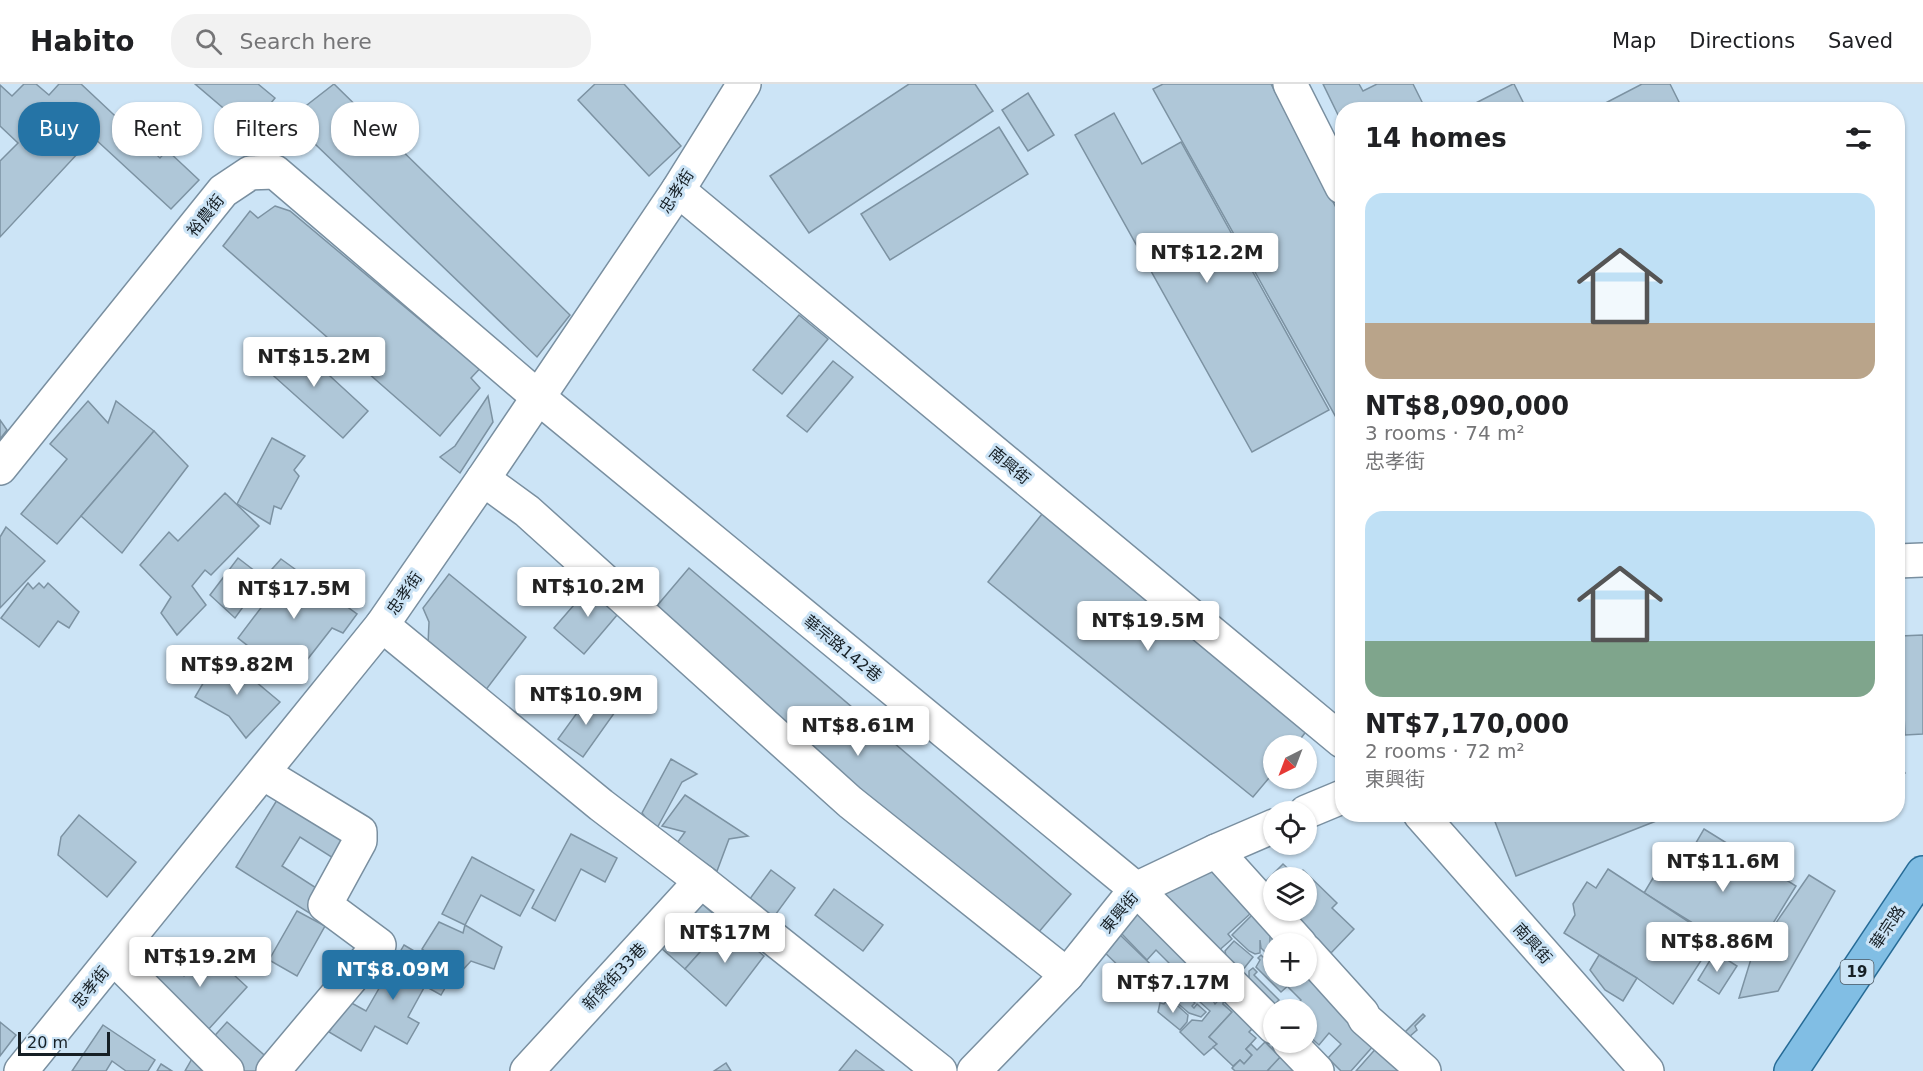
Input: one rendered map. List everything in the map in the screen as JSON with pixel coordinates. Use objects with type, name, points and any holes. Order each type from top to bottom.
[{"type":"main road","name":"華宗路","points":[[1791,1071],[1923,873]]},
{"type":"street","name":"忠孝街","points":[[21,1071],[382,625],[483,480],[678,190],[744,84]]},
{"type":"street","points":[[1290,84],[1335,173]]},
{"type":"street","name":"裕農街","points":[[0,468],[224,191],[250,173],[275,172],[538,397]]},
{"type":"street","name":"南興街","points":[[678,190],[1335,735]]},
{"type":"street","name":"華宗路142巷","points":[[538,397],[1136,889],[1263,1016]]},
{"type":"street","points":[[483,480],[527,512],[850,802],[1067,975]]},
{"type":"street","points":[[1905,561],[1923,560]]},
{"type":"street","points":[[382,625],[601,805],[701,881],[940,1071]]},
{"type":"street","points":[[263,773],[360,832],[360,842],[325,905],[379,945],[273,1071]]},
{"type":"street","points":[[1317,807],[1335,800]]},
{"type":"street","name":"南興街","points":[[1427,822],[1647,1071]]},
{"type":"street","name":"東興街","points":[[974,1071],[1067,975],[1136,889],[1263,831]]},
{"type":"street","points":[[1216,851],[1290,933]]},
{"type":"street","name":"新榮街33巷","points":[[527,1071],[701,881]]},
{"type":"street","points":[[114,958],[227,1071]]},
{"type":"street","points":[[1317,963],[1362,1012],[1365,1019],[1424,1071]]},
{"type":"street","points":[[1300,1053],[1317,1071]]},
{"type":"building","points":[[24,84],[36,84],[49,95],[59,84],[81,84],[112,113],[112,155],[100,143],[100,102],[18,102],[18,143],[0,126],[0,85],[12,96]]},
{"type":"building","points":[[195,84],[258,84],[275,98],[272,102],[216,102]]},
{"type":"building","points":[[334,84],[352,102],[331,102],[331,156],[408,156],[570,315],[537,357],[319,148],[319,102],[311,102]]},
{"type":"building","points":[[595,84],[624,84],[681,146],[649,176],[578,100]]},
{"type":"building","points":[[909,84],[975,84],[993,111],[809,233],[770,176]]},
{"type":"building","points":[[1163,84],[1271,84],[1335,206],[1335,415],[1153,89]]},
{"type":"building","points":[[1323,84],[1359,84],[1363,91],[1377,84],[1413,84],[1422,102],[1335,102],[1335,109]]},
{"type":"building","points":[[1513,84],[1523,102],[1478,102]]},
{"type":"building","points":[[1642,84],[1670,84],[1679,102],[1607,102]]},
{"type":"building","points":[[1028,93],[1054,135],[1028,151],[1002,110]]},
{"type":"building","points":[[1114,113],[1142,164],[1181,142],[1329,410],[1252,452],[1075,135]]},
{"type":"building","points":[[999,127],[1028,174],[890,260],[861,214]]},
{"type":"building","points":[[18,143],[18,156],[75,156],[0,237],[0,161]]},
{"type":"building","points":[[114,156],[158,156],[160,158],[173,156],[199,180],[171,209]]},
{"type":"building","points":[[275,206],[290,211],[442,338],[450,331],[486,362],[471,378],[480,388],[440,436],[223,246],[250,211],[258,218]]},
{"type":"building","points":[[799,315],[828,339],[782,394],[753,370]]},
{"type":"building","points":[[293,342],[368,411],[343,438],[257,361],[269,345],[284,353]]},
{"type":"building","points":[[833,361],[853,377],[807,432],[787,416]]},
{"type":"building","points":[[488,396],[493,422],[460,473],[440,457],[455,446]]},
{"type":"building","points":[[88,401],[108,423],[116,401],[154,431],[57,544],[21,514],[67,459],[50,444]]},
{"type":"building","points":[[0,420],[7,430],[0,439]]},
{"type":"building","points":[[154,431],[188,466],[122,553],[81,516]]},
{"type":"building","points":[[272,438],[305,456],[294,470],[299,476],[281,509],[274,506],[270,524],[237,504]]},
{"type":"building","points":[[225,493],[259,526],[211,575],[205,570],[192,586],[206,605],[177,635],[161,613],[171,597],[140,565],[169,532],[178,541]]},
{"type":"building","points":[[1046,509],[1311,725],[1303,735],[1263,735],[1263,785],[1253,797],[988,582]]},
{"type":"building","points":[[6,527],[45,561],[0,608],[0,537]]},
{"type":"building","points":[[238,558],[264,578],[235,618],[210,595]]},
{"type":"building","points":[[281,559],[357,614],[343,633],[332,628],[296,674],[287,665],[282,673],[238,638],[276,588],[264,578]]},
{"type":"building","points":[[689,568],[1071,894],[1027,946],[645,620]]},
{"type":"building","points":[[449,574],[526,637],[485,691],[428,645],[429,622],[423,608]]},
{"type":"building","points":[[28,583],[33,589],[39,583],[44,588],[48,583],[79,612],[69,628],[58,621],[39,647],[1,618]]},
{"type":"building","points":[[593,583],[623,608],[584,654],[554,628]]},
{"type":"building","points":[[1923,635],[1923,734],[1905,735],[1905,636]]},
{"type":"building","points":[[219,656],[250,677],[280,702],[246,738],[229,716],[195,697]]},
{"type":"building","points":[[590,695],[615,712],[583,757],[558,739]]},
{"type":"building","points":[[671,759],[697,774],[682,782],[656,830],[642,813]]},
{"type":"building","points":[[685,795],[748,836],[729,839],[717,871],[677,843],[685,832],[662,826]]},
{"type":"building","points":[[277,800],[352,846],[341,863],[300,837],[282,866],[324,893],[311,914],[236,867]]},
{"type":"building","points":[[79,815],[136,862],[107,897],[58,855],[61,837]]},
{"type":"building","points":[[1495,822],[1654,822],[1516,876]]},
{"type":"building","points":[[1704,829],[1796,886],[1751,959],[1644,893],[1659,868],[1673,872],[1678,856],[1693,848]]},
{"type":"building","points":[[571,834],[617,858],[605,882],[581,869],[555,921],[532,908]]},
{"type":"building","points":[[1215,850],[1262,903],[1228,934],[1232,939],[1216,953],[1164,894]]},
{"type":"building","points":[[472,857],[534,890],[520,916],[481,895],[465,925],[442,914]]},
{"type":"building","points":[[1608,869],[1715,939],[1673,1004],[1637,978],[1564,933],[1575,915],[1573,904],[1587,882],[1596,888]]},
{"type":"building","points":[[771,870],[795,888],[773,918],[749,900]]},
{"type":"building","points":[[1809,875],[1835,891],[1778,991],[1739,998],[1751,959]]},
{"type":"building","points":[[1317,884],[1337,903],[1332,908],[1354,929],[1331,953],[1317,939],[1317,933],[1311,933],[1298,921],[1317,921]]},
{"type":"building","points":[[834,889],[883,925],[863,951],[815,915]]},
{"type":"building","points":[[693,896],[725,924],[685,969],[653,941]]},
{"type":"building","points":[[1146,904],[1197,955],[1179,973],[1156,950],[1147,960],[1119,931]]},
{"type":"building","points":[[1260,907],[1263,910],[1263,921],[1274,921],[1280,927],[1274,933],[1263,933],[1263,950],[1260,940],[1260,953],[1255,954],[1232,935]]},
{"type":"building","points":[[297,911],[325,926],[297,976],[269,960]]},
{"type":"building","points":[[439,922],[463,933],[465,925],[502,947],[494,969],[471,961],[458,975],[422,949]]},
{"type":"building","points":[[725,924],[764,956],[726,1006],[685,969]]},
{"type":"building","points":[[1116,931],[1170,983],[1154,1000],[1100,948]]},
{"type":"building","points":[[1234,941],[1253,957],[1242,971],[1235,966],[1221,962],[1226,956],[1225,951]]},
{"type":"building","points":[[404,945],[453,974],[441,995],[425,986],[408,1017],[419,1023],[407,1044],[375,1026],[361,1051],[329,1032],[348,1001],[366,1011]]},
{"type":"building","points":[[207,950],[247,987],[207,1031],[147,977],[164,958],[184,976]]},
{"type":"building","points":[[1715,952],[1737,966],[1719,994],[1698,980]]},
{"type":"building","points":[[1261,955],[1263,957],[1263,974],[1256,967]]},
{"type":"building","points":[[1599,955],[1637,978],[1623,1001],[1605,990],[1590,970]]},
{"type":"building","points":[[1198,961],[1222,986],[1211,997],[1197,995],[1181,978]]},
{"type":"building","points":[[1253,968],[1257,972],[1254,975],[1263,987],[1266,987],[1278,999],[1268,999],[1249,980],[1249,971]]},
{"type":"building","points":[[1317,983],[1383,1035],[1351,1071],[1341,1071],[1328,1058],[1341,1044],[1329,1033],[1319,1045],[1317,1043],[1317,999],[1300,999],[1288,987],[1317,987]]},
{"type":"building","points":[[1276,987],[1287,987],[1281,992]]},
{"type":"building","points":[[1173,990],[1177,994],[1180,990],[1195,1003],[1192,1006],[1194,1008],[1197,1004],[1206,1012],[1201,1017],[1189,1013],[1168,995]]},
{"type":"building","points":[[1224,994],[1223,1004],[1232,1012],[1209,1037],[1217,1044],[1204,1055],[1180,1032],[1192,1020],[1202,1021],[1210,1011],[1200,1002],[1201,995],[1211,997],[1215,1004]]},
{"type":"building","points":[[1225,996],[1259,1022],[1249,1032],[1256,1038],[1246,1049],[1252,1055],[1244,1064],[1240,1060],[1233,1066],[1213,1047],[1217,1044],[1209,1037],[1232,1012],[1223,1004]]},
{"type":"building","points":[[1169,998],[1188,1015],[1187,1022],[1180,1030],[1158,1012],[1160,1003],[1164,1004]]},
{"type":"building","points":[[1423,1014],[1425,1016],[1415,1026],[1417,1030],[1402,1043],[1424,1071],[1356,1071],[1387,1036],[1390,1047]]},
{"type":"building","points":[[0,1022],[16,1035],[0,1056]]},
{"type":"building","points":[[227,1022],[271,1061],[262,1071],[240,1071],[209,1042]]},
{"type":"building","points":[[103,1025],[155,1060],[148,1071],[126,1071],[112,1061],[106,1071],[72,1071]]},
{"type":"building","points":[[1251,1044],[1257,1050],[1263,1044],[1263,1053],[1276,1053],[1280,1057],[1267,1071],[1235,1071],[1232,1068],[1240,1060],[1244,1064],[1252,1055],[1246,1049]]},
{"type":"building","points":[[856,1050],[884,1071],[839,1071]]},
{"type":"building","points":[[1275,1053],[1284,1053],[1300,1071],[1267,1071],[1280,1057]]},
{"type":"building","points":[[193,1057],[217,1071],[185,1071]]},
{"type":"building","points":[[726,1063],[731,1071],[714,1071]]},
{"type":"building","points":[[161,1064],[172,1071],[157,1071]]}]
